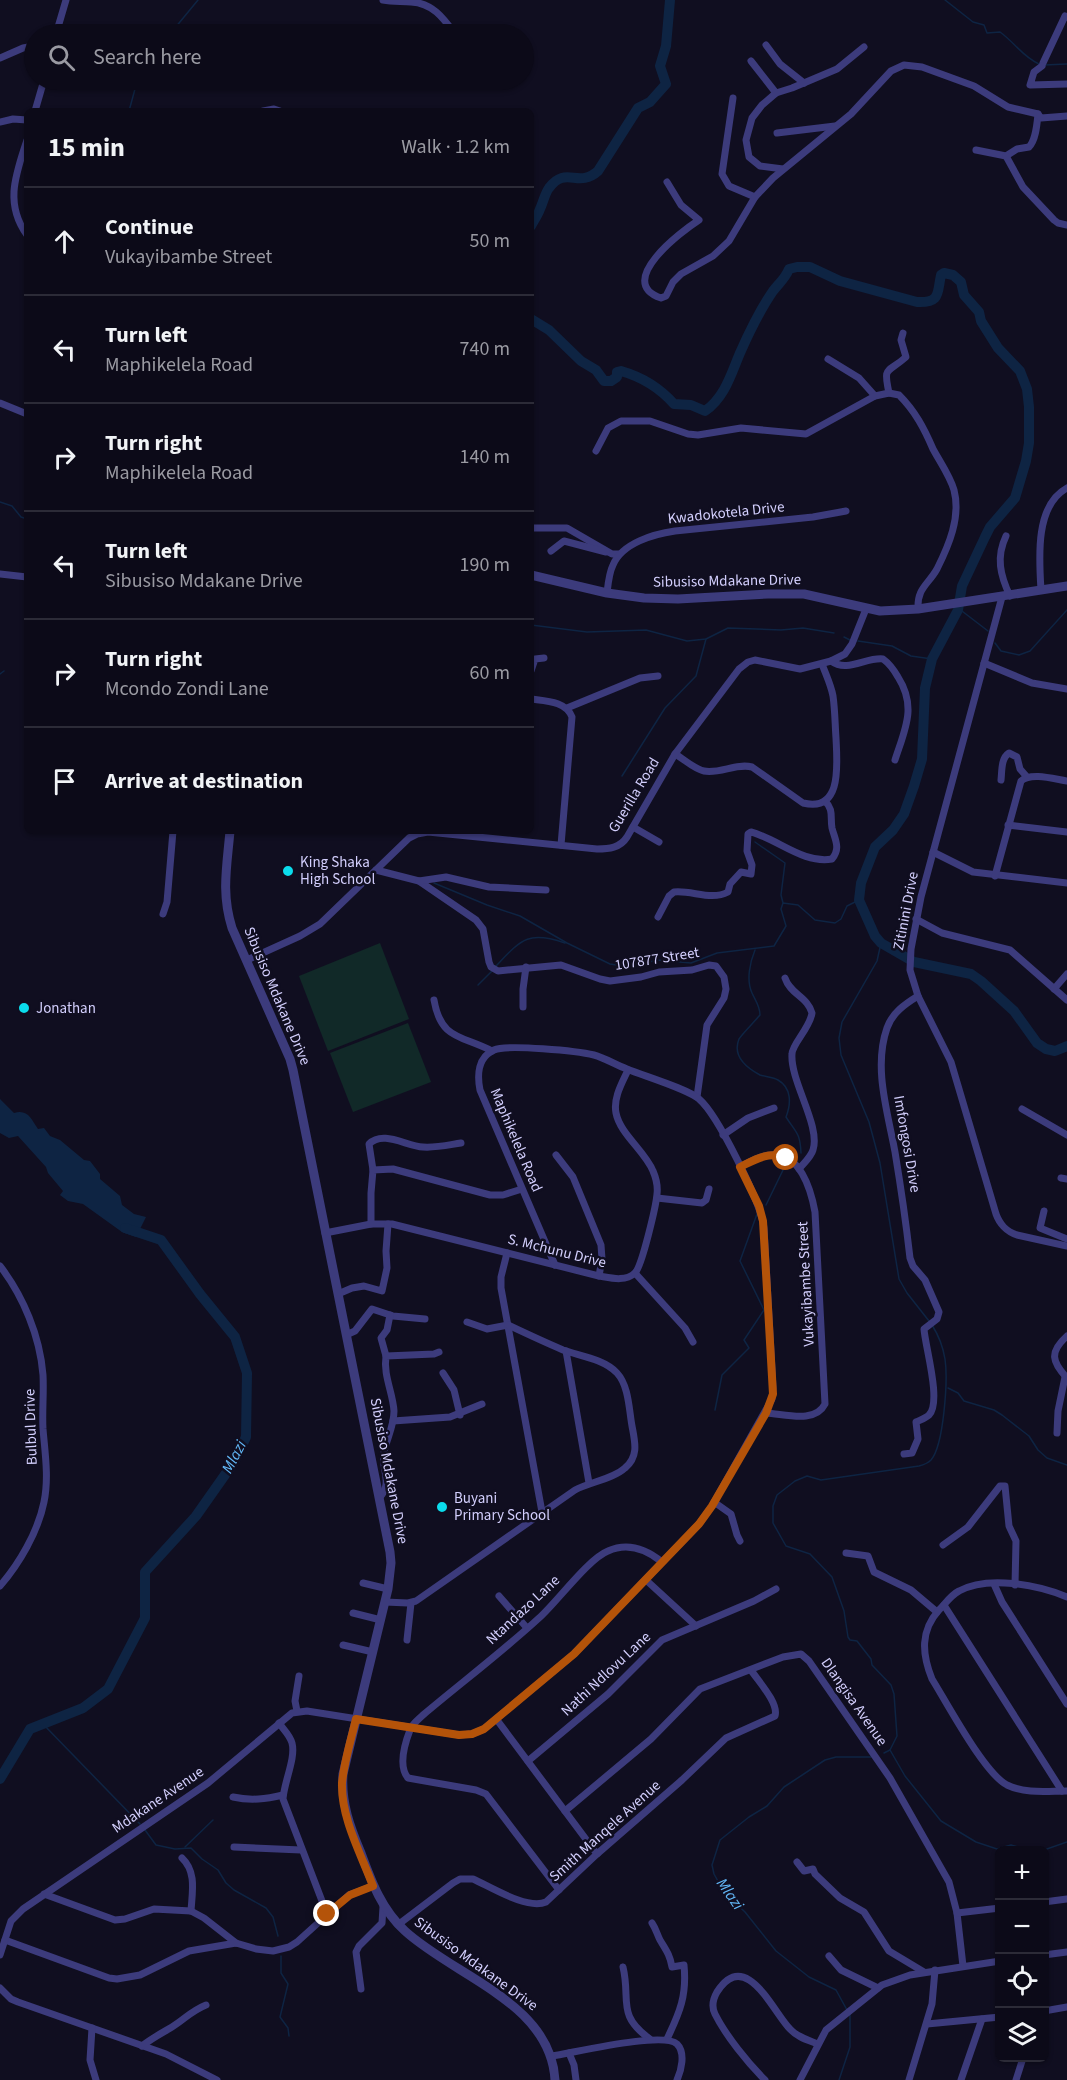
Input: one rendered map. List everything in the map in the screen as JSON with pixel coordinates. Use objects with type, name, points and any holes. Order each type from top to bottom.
[{"type":"street","points":[[59,24],[66,0]]},
{"type":"street","points":[[383,0],[418,2],[429,7],[448,24]]},
{"type":"street","points":[[1067,17],[1065,16],[1042,65],[1034,72],[1030,85],[1067,84]]},
{"type":"street","points":[[765,45],[780,64],[804,83]]},
{"type":"street","points":[[783,169],[755,163],[749,157],[746,140],[756,111],[776,93],[837,69],[864,46]]},
{"type":"street","points":[[0,58],[24,48]]},
{"type":"street","points":[[751,61],[776,93]]},
{"type":"street","points":[[668,182],[681,205],[699,220],[677,236],[654,258],[649,267],[646,280],[649,290],[658,297],[666,296],[673,282],[681,274],[713,256],[729,241],[755,197],[783,169],[851,114],[891,71],[904,65],[922,67],[963,81],[984,91],[1008,107],[1038,114],[1041,117],[1067,116]]},
{"type":"street","points":[[36,108],[41,90]]},
{"type":"street","points":[[734,98],[723,169],[724,177],[729,186],[755,197]]},
{"type":"street","points":[[976,150],[1006,156],[1017,149],[1029,147],[1036,130],[1038,114]]},
{"type":"street","points":[[0,122],[13,118],[24,120]]},
{"type":"street","points":[[777,133],[835,126]]},
{"type":"street","points":[[24,152],[13,197],[15,213],[24,230]]},
{"type":"street","points":[[1006,156],[1027,191],[1058,224],[1067,225]]},
{"type":"street","points":[[888,393],[885,376],[887,370],[906,357],[901,340],[903,333]]},
{"type":"street","points":[[828,359],[859,378],[875,396]]},
{"type":"street","points":[[596,451],[608,428],[621,421],[650,421],[688,434],[698,435],[741,428],[806,434],[875,396],[888,393],[899,395],[920,421],[954,491],[955,526],[936,571],[921,588],[917,598],[918,609]]},
{"type":"street","points":[[0,403],[24,413]]},
{"type":"street","points":[[1041,590],[1040,567],[1045,514],[1054,497],[1067,488]]},
{"type":"street","name":"Kwadokotela Drive","points":[[616,554],[642,540],[662,533],[813,517],[846,511]]},
{"type":"street","points":[[534,528],[567,528],[616,554]]},
{"type":"street","points":[[1006,536],[999,560],[1006,596]]},
{"type":"street","points":[[551,551],[564,541],[616,554]]},
{"type":"street","points":[[607,593],[616,554]]},
{"type":"street","points":[[0,574],[24,577]]},
{"type":"street","name":"Sibusiso Mdakane Drive","points":[[534,576],[607,593],[644,598],[678,599],[786,593],[823,597],[866,609],[897,611],[1067,586]]},
{"type":"street","name":"Zitinini Drive","points":[[1006,596],[984,663],[933,852],[910,949],[910,970],[918,996],[951,1062],[1001,1225],[1017,1235],[1067,1246]]},
{"type":"street","name":"Guerilla Road","points":[[443,834],[597,849],[615,848],[624,841],[633,827],[675,754],[739,669],[748,662],[760,660],[795,669],[831,661],[844,654],[852,644],[866,609]]},
{"type":"street","points":[[534,662],[535,659],[544,658]]},
{"type":"street","points":[[831,661],[844,666],[875,658],[883,659],[899,678],[908,696],[909,708],[895,760]]},
{"type":"street","points":[[984,663],[1032,683],[1066,688]]},
{"type":"street","points":[[675,754],[706,771],[744,765],[752,767],[803,803],[812,805],[825,801],[835,787],[837,773],[834,703],[822,664]]},
{"type":"street","points":[[567,708],[640,678],[658,676]]},
{"type":"street","points":[[534,699],[554,702],[567,708],[573,724],[561,845]]},
{"type":"street","points":[[1001,780],[1003,760],[1009,753],[1017,757],[1020,769],[1027,777]]},
{"type":"street","points":[[995,876],[1021,781],[1027,777],[1067,781]]},
{"type":"street","points":[[658,917],[669,896],[674,892],[712,896],[723,894],[728,892],[730,884],[741,872],[751,874],[752,865],[747,851],[748,834],[751,832],[809,858],[832,860],[837,840],[832,826],[831,810],[825,801]]},
{"type":"street","points":[[1008,825],[1067,832]]},
{"type":"street","points":[[633,827],[659,842]]},
{"type":"street","points":[[163,914],[167,902],[173,834]]},
{"type":"street","name":"Sibusiso Mdakane Drive","points":[[230,834],[225,900],[232,928],[290,1059],[390,1552],[388,1589],[345,1766],[342,1787],[345,1810],[383,1907],[413,1938],[477,1979],[522,2014],[543,2037],[552,2056],[555,2080]]},
{"type":"street","name":"Guerilla Road","points":[[247,960],[312,929],[410,838],[418,834]]},
{"type":"street","points":[[933,852],[966,870],[995,876],[1067,883]]},
{"type":"street","name":"107877 Street","points":[[376,870],[419,881],[480,924],[483,929],[488,959],[495,969],[561,965],[610,981],[713,965],[719,969],[724,977],[726,989],[724,998],[707,1025],[697,1097]]},
{"type":"street","points":[[419,881],[446,878],[489,886],[546,890]]},
{"type":"street","points":[[916,919],[942,933],[1010,950],[1067,1000]]},
{"type":"street","points":[[524,1007],[523,989],[526,968]]},
{"type":"street","points":[[1054,989],[1067,974]]},
{"type":"street","points":[[740,1167],[755,1159],[773,1154],[786,1158],[799,1169],[813,1150],[814,1138],[806,1106],[792,1067],[793,1048],[804,1034],[812,1013],[809,1004],[790,988],[785,978]]},
{"type":"street","name":"Imfongosi Drive","points":[[904,1454],[912,1453],[918,1438],[916,1422],[928,1416],[932,1408],[932,1370],[925,1335],[926,1326],[935,1321],[939,1312],[925,1280],[913,1266],[910,1258],[883,1080],[882,1058],[887,1028],[898,1010],[918,996]]},
{"type":"street","points":[[299,1676],[295,1701],[297,1711],[466,1735],[477,1732],[497,1720],[574,1654],[699,1524],[714,1503],[771,1404],[773,1388],[764,1228],[759,1206],[723,1135],[697,1097],[598,1056],[510,1048],[492,1051],[455,1035],[443,1027],[434,1000]]},
{"type":"street","name":"Maphikelela Road","points":[[492,1051],[479,1068],[480,1090],[555,1265]]},
{"type":"street","points":[[628,1070],[616,1098],[616,1112],[619,1122],[653,1171],[657,1189],[657,1198],[641,1262],[635,1273],[685,1328],[693,1342]]},
{"type":"street","points":[[723,1135],[748,1118],[774,1108]]},
{"type":"street","points":[[1022,1109],[1067,1135]]},
{"type":"street","points":[[371,1224],[370,1193],[373,1170],[369,1144],[379,1138],[422,1147],[461,1143]]},
{"type":"street","points":[[556,1155],[573,1177],[601,1245],[602,1259],[599,1276]]},
{"type":"street","points":[[373,1170],[393,1169],[490,1195],[503,1195],[522,1189]]},
{"type":"street","name":"Vukayibambe Street","points":[[766,1413],[810,1416],[820,1412],[825,1404],[815,1212],[811,1191],[799,1169]]},
{"type":"street","points":[[657,1198],[702,1203],[706,1200],[709,1189]]},
{"type":"street","points":[[1044,1211],[1040,1228],[1067,1239]]},
{"type":"street","name":"S. Mchunu Drive","points":[[325,1233],[371,1224],[388,1224],[599,1276],[621,1279],[635,1273]]},
{"type":"street","points":[[338,1294],[352,1288],[364,1287],[382,1291],[387,1273],[388,1224]]},
{"type":"street","points":[[507,1252],[501,1282],[542,1512]]},
{"type":"street","name":"Bulbul Drive","points":[[0,1266],[21,1299],[39,1348],[43,1372],[46,1474],[44,1504],[22,1554],[0,1586]]},
{"type":"street","points":[[346,1335],[355,1330],[372,1309],[390,1315],[425,1319]]},
{"type":"street","points":[[380,1497],[387,1485],[384,1452],[393,1421],[386,1356],[381,1338],[387,1330],[390,1315]]},
{"type":"street","points":[[385,1602],[411,1603],[542,1512],[589,1483],[617,1474],[632,1461],[636,1446],[627,1399],[622,1380],[612,1369],[508,1325],[487,1329],[467,1322]]},
{"type":"street","points":[[1057,1433],[1058,1411],[1066,1377],[1055,1361],[1054,1352],[1067,1336]]},
{"type":"street","points":[[566,1351],[589,1483]]},
{"type":"street","points":[[386,1356],[440,1352]]},
{"type":"street","points":[[443,1373],[454,1390],[460,1415]]},
{"type":"street","points":[[393,1421],[439,1419],[460,1415],[482,1404]]},
{"type":"street","points":[[943,1545],[968,1527],[1000,1486],[1004,1485],[1007,1489],[1009,1526],[1016,1540],[1015,1585]]},
{"type":"street","points":[[714,1503],[731,1514],[740,1541]]},
{"type":"street","name":"Ntandazo Lane","points":[[410,1728],[527,1628],[603,1553],[616,1548],[635,1547],[645,1550],[662,1562]]},
{"type":"street","points":[[846,1553],[868,1556],[874,1572],[911,1590],[937,1612]]},
{"type":"street","points":[[646,1580],[696,1626]]},
{"type":"street","points":[[363,1583],[388,1589]]},
{"type":"street","points":[[994,1584],[1002,1602],[1067,1704]]},
{"type":"street","points":[[1065,1791],[1025,1791],[1007,1785],[989,1770],[932,1679],[924,1651],[924,1636],[927,1627],[944,1605],[960,1591],[974,1586],[994,1584],[1040,1587],[1067,1597]]},
{"type":"street","name":"Nathi Ndlovu Lane","points":[[528,1761],[608,1694],[662,1640],[754,1601],[776,1589]]},
{"type":"street","points":[[499,1596],[527,1628]]},
{"type":"street","points":[[407,1640],[411,1603]]},
{"type":"street","points":[[944,1605],[1065,1791]]},
{"type":"street","points":[[353,1613],[381,1620]]},
{"type":"street","points":[[343,1644],[373,1652]]},
{"type":"street","name":"Dlangisa Avenue","points":[[565,1811],[651,1738],[695,1693],[706,1686],[790,1654],[801,1654],[809,1661],[890,1778],[950,1882],[957,1913],[963,1966]]},
{"type":"street","name":"Smith Manqele Avenue","points":[[399,1924],[460,1879],[473,1879],[535,1905],[546,1902],[682,1780],[726,1737],[775,1716],[777,1712],[775,1704],[751,1670]]},
{"type":"street","name":"Mdakane Avenue","points":[[0,1955],[14,1917],[44,1894],[208,1783],[279,1723],[297,1711]]},
{"type":"street","points":[[497,1720],[597,1854]]},
{"type":"street","points":[[279,1723],[290,1738],[293,1749],[283,1795],[301,1850],[327,1914]]},
{"type":"street","points":[[410,1728],[402,1763],[403,1771],[408,1778],[476,1790],[486,1794],[559,1890]]},
{"type":"street","points":[[233,1797],[262,1800],[283,1795]]},
{"type":"street","points":[[234,1847],[301,1850]]},
{"type":"street","points":[[182,1858],[188,1863],[192,1873],[191,1911]]},
{"type":"street","points":[[797,1862],[804,1871],[813,1869],[815,1874],[840,1898],[864,1912],[889,1951],[924,1972]]},
{"type":"street","points":[[44,1894],[115,1920],[125,1919],[154,1908],[191,1911],[204,1918],[236,1943],[273,1951],[297,1942],[350,1895],[373,1886]]},
{"type":"street","points":[[1049,1901],[1067,1899]]},
{"type":"street","points":[[361,1989],[356,1952],[382,1923],[383,1907]]},
{"type":"street","points":[[957,1913],[995,1908]]},
{"type":"street","points":[[652,1923],[668,1951],[672,1967],[684,1965],[685,1991],[682,2005],[667,2039]]},
{"type":"street","points":[[5,1940],[117,1979],[140,1975],[189,1951],[236,1943]]},
{"type":"street","points":[[1049,1954],[1067,1952]]},
{"type":"street","points":[[829,1956],[841,1970],[878,1988]]},
{"type":"street","points":[[800,2080],[826,2030],[878,1988],[892,1980],[924,1972],[995,1962]]},
{"type":"street","points":[[623,1967],[627,2007],[632,2023],[650,2039]]},
{"type":"street","points":[[909,2080],[934,1998],[936,1970]]},
{"type":"street","points":[[765,2080],[752,2066],[713,2010],[713,1999],[728,1981],[740,1978],[751,1980],[791,2030],[818,2044]]},
{"type":"street","points":[[0,1988],[11,1999],[176,2058],[217,2080]]},
{"type":"street","points":[[142,2046],[192,2011],[206,2005]]},
{"type":"street","points":[[1049,2010],[1067,2007]]},
{"type":"street","points":[[927,2024],[995,2017]]},
{"type":"street","points":[[961,2080],[982,2019]]},
{"type":"street","points":[[92,2028],[90,2060],[96,2080]]},
{"type":"street","points":[[552,2056],[650,2039],[667,2039],[677,2044],[680,2050],[681,2069],[677,2080]]},
{"type":"street","points":[[569,2053],[574,2065],[576,2080]]},
{"type":"street","points":[[1016,2080],[1022,2062]]},
{"type":"green space","points":[[380,943],[409,1019],[328,1051],[299,976]]},
{"type":"green space","points":[[408,1023],[431,1082],[353,1112],[330,1053]]},
{"type":"water","points":[[0,1099],[14,1113],[23,1112],[31,1118],[38,1129],[44,1128],[50,1136],[60,1140],[84,1160],[90,1161],[100,1174],[100,1179],[120,1196],[122,1205],[134,1214],[146,1217],[136,1237],[122,1232],[83,1204],[68,1201],[60,1195],[63,1191],[48,1173],[46,1167],[18,1136],[9,1138],[0,1133]]},
{"type":"waterway","points":[[178,24],[198,0]]},
{"type":"waterway","points":[[534,220],[548,190],[555,181],[567,177],[584,178],[598,171],[638,108],[650,102],[666,84],[660,66],[666,46],[670,0]]},
{"type":"waterway","points":[[945,0],[973,22],[984,25],[987,33],[1000,32],[1039,64]]},
{"type":"waterway","points":[[1044,65],[1067,64]]},
{"type":"waterway","points":[[130,108],[135,90]]},
{"type":"waterway","points":[[534,321],[549,330],[581,361],[596,370],[604,381],[611,381],[617,377],[617,372],[621,371],[650,383],[674,404],[691,405],[705,411],[718,399],[760,313],[789,269],[810,267],[840,281],[917,302],[934,299],[938,292],[941,275],[944,273],[953,275],[961,282],[964,295],[979,312],[981,321],[998,348],[1020,371],[1027,389],[1029,443],[1015,498],[990,527],[962,586],[958,610],[932,659],[925,688],[922,759],[914,786],[904,814],[893,830],[875,847],[861,883],[859,900],[875,936],[881,943],[914,962],[971,974],[1014,1011],[1037,1043],[1046,1049],[1055,1051],[1067,1046]]},
{"type":"waterway","points":[[0,502],[12,506],[24,518]]},
{"type":"waterway","points":[[958,608],[988,631]]},
{"type":"waterway","points":[[995,643],[1001,651],[1019,655],[1030,651],[1067,610]]},
{"type":"waterway","points":[[534,625],[587,632],[646,630],[687,641],[706,639],[728,628],[781,630],[803,628],[834,633]]},
{"type":"waterway","points":[[844,637],[850,640]]},
{"type":"waterway","points":[[622,776],[665,708],[696,676],[706,639]]},
{"type":"waterway","points":[[858,641],[892,646],[911,656],[932,659]]},
{"type":"waterway","points":[[0,674],[4,671]]},
{"type":"waterway","points":[[755,842],[785,863],[781,895],[783,903]]},
{"type":"waterway","points":[[434,883],[520,916],[610,964],[629,967],[657,960],[691,963],[717,953],[774,946],[786,926],[781,909],[783,903],[798,905],[815,920],[835,923],[841,919],[847,906],[859,900]]},
{"type":"waterway","points":[[495,967],[526,940],[542,937],[565,943]]},
{"type":"waterway","points":[[881,943],[877,961],[842,1022],[839,1038],[841,1055],[869,1122],[880,1163],[899,1279],[929,1321]]},
{"type":"waterway","points":[[755,950],[750,965],[749,982],[760,1015],[739,1039],[737,1045],[739,1056],[750,1069],[760,1075],[774,1078],[786,1087],[789,1097],[786,1117],[798,1137],[801,1153]]},
{"type":"waterway","points":[[478,985],[492,971]]},
{"type":"waterway","points":[[766,1205],[785,1166]]},
{"type":"waterway","points":[[715,1410],[722,1375],[749,1348],[744,1340],[764,1310],[740,1261],[757,1214]]},
{"type":"waterway","name":"Mlazi","points":[[0,1779],[30,1729],[83,1708],[108,1689],[145,1618],[145,1572],[196,1516],[234,1462],[246,1437],[247,1373],[235,1337],[161,1240],[125,1228]]},
{"type":"waterway","points":[[884,1753],[890,1750],[897,1736],[894,1694],[891,1685],[872,1665],[871,1659],[857,1641],[850,1640],[848,1637],[844,1611],[832,1577],[810,1554],[786,1546],[773,1523],[773,1506],[777,1495],[795,1481],[807,1476],[821,1480],[919,1466],[931,1460],[942,1427],[946,1381],[943,1350],[932,1325]]},
{"type":"waterway","points":[[948,1388],[958,1393],[964,1401],[994,1410],[1002,1415],[1029,1436],[1038,1450],[1047,1458],[1067,1465]]},
{"type":"waterway","points":[[43,1724],[140,1824]]},
{"type":"waterway","points":[[890,1750],[905,1776],[941,1821],[976,1842],[995,1848]]},
{"type":"waterway","name":"Mlazi","points":[[847,2010],[836,1990],[809,1977],[776,1951],[745,1912],[724,1892],[714,1874],[712,1865],[720,1840],[767,1806],[784,1787],[825,1760],[836,1757],[871,1757]]},
{"type":"waterway","points":[[185,1847],[213,1820]]},
{"type":"waterway","points":[[145,1830],[156,1845],[175,1849],[191,1848],[218,1870],[226,1883],[234,1890],[266,1908],[273,1917],[278,1936]]},
{"type":"waterway","points":[[1049,1848],[1067,1842]]},
{"type":"waterway","points":[[1008,1846],[1015,1846]]},
{"type":"waterway","points":[[281,1956],[281,1973],[288,1984],[280,2017],[288,2028],[289,2036]]},
{"type":"waterway","name":"Mlazi","points":[[839,2080],[850,2047],[850,2014]]},
{"type":"place","name":"King Shaka High School","points":[[288,871]]},
{"type":"place","name":"Jonathan","points":[[24,1008]]},
{"type":"place","name":"Buyani Primary School","points":[[442,1507]]},
{"type":"route","points":[[327,1914],[350,1895],[373,1886],[349,1824],[342,1787],[346,1758],[356,1719],[459,1735],[472,1734],[484,1729],[574,1654],[704,1519],[712,1506],[771,1404],[773,1394],[763,1221],[759,1206],[740,1167],[767,1155],[780,1155],[786,1158]]}]
